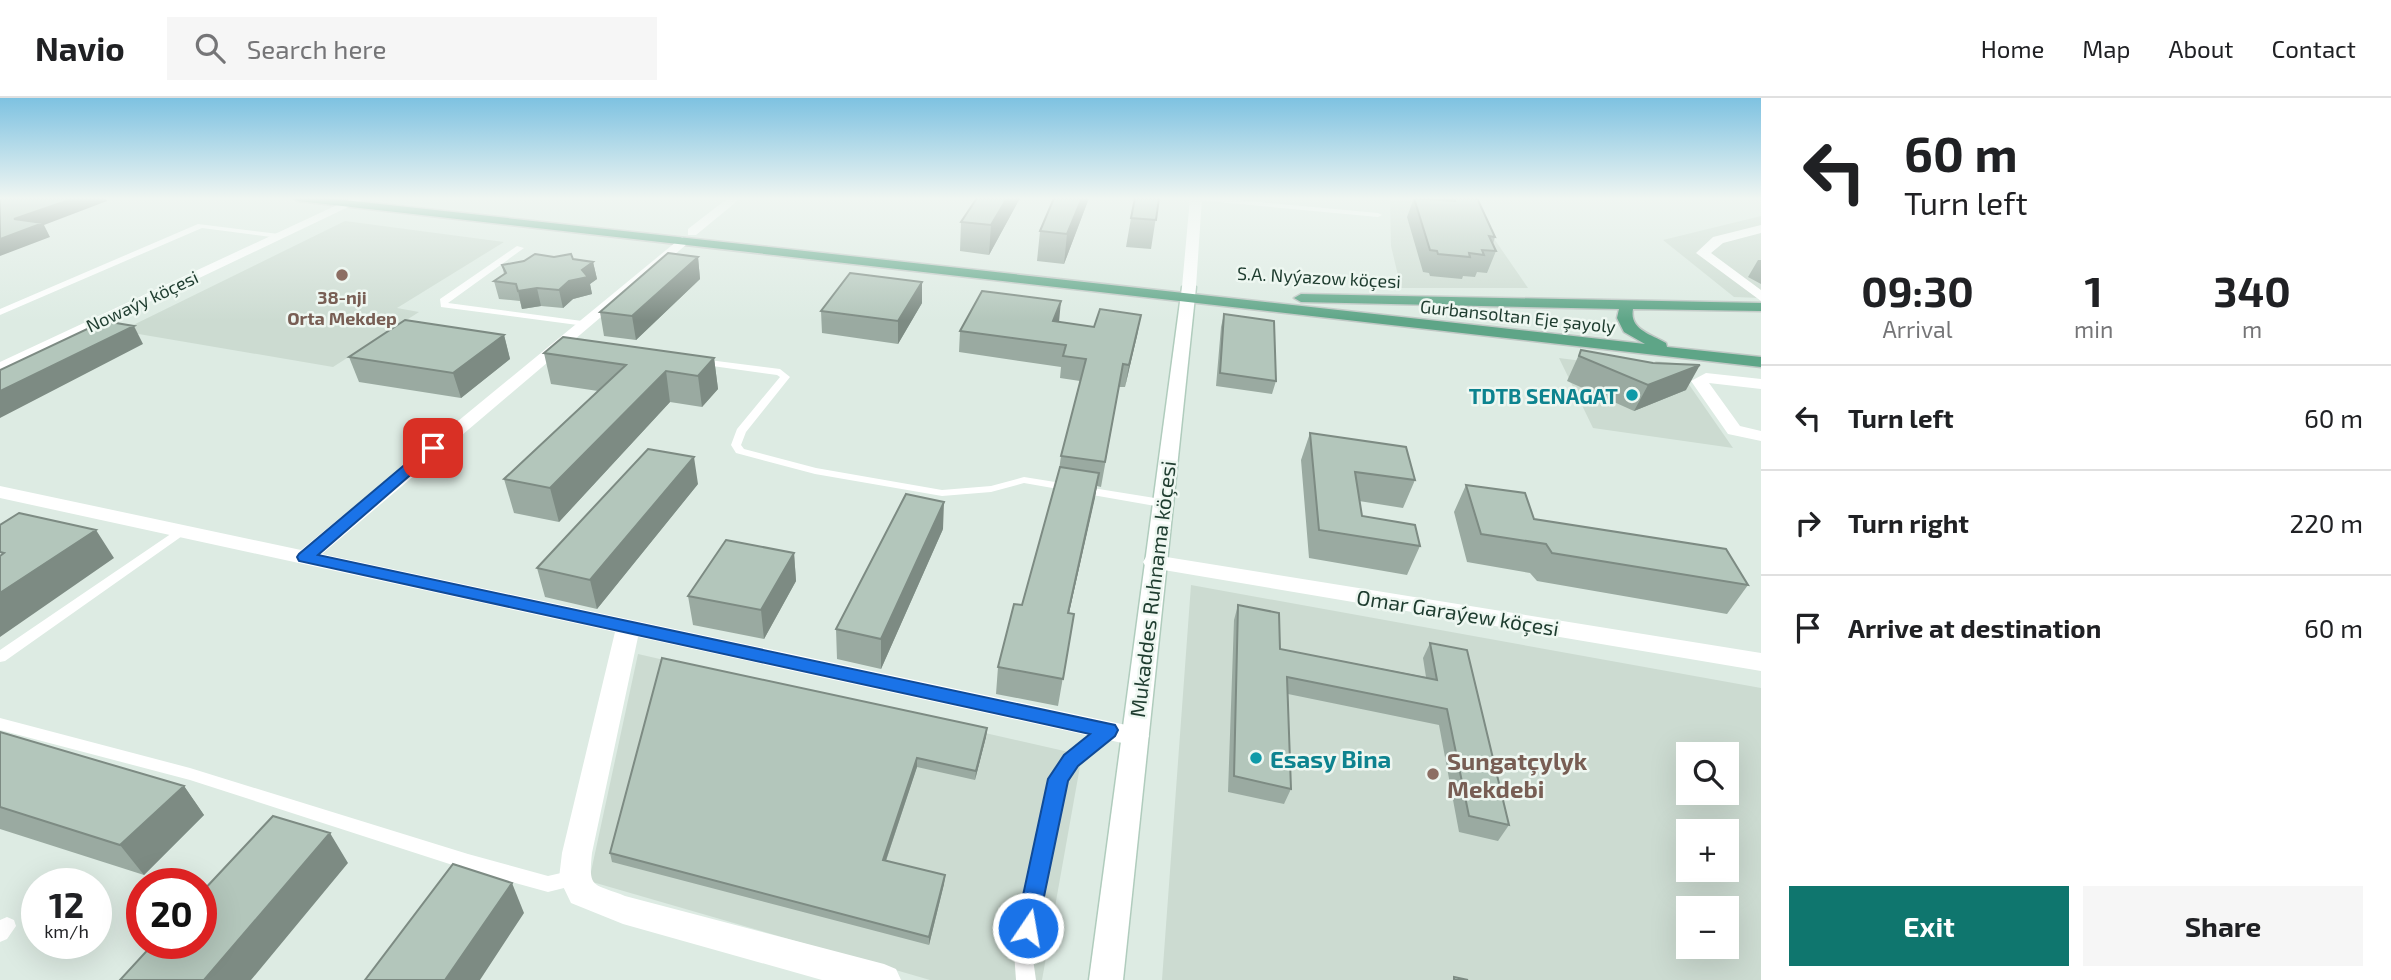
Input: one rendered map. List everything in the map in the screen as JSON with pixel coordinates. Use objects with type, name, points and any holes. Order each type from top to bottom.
[{"type":"main road","name":"S.A. Nyýazow köçesi","points":[[706,239],[1188,293],[1342,300],[1761,307]]},
{"type":"main road","name":"Gurbansoltan Eje şayoly","points":[[1188,293],[1761,362]]},
{"type":"main road","points":[[1627,305],[1624,318],[1629,329],[1672,352]]},
{"type":"street","name":"Nowaýy köçesi","points":[[0,368],[272,239]]},
{"type":"street","points":[[305,557],[684,239]]},
{"type":"street","name":"Mukaddes Ruhnama köçesi","points":[[1106,980],[1193,239]]},
{"type":"street","points":[[1721,239],[1703,253],[1761,297]]},
{"type":"street","points":[[1761,384],[1706,378],[1699,381],[1734,430],[1761,436]]},
{"type":"street","points":[[0,492],[1136,736]]},
{"type":"street","name":"Omar Garaýew köçesi","points":[[1154,562],[1761,662]]},
{"type":"street","points":[[628,627],[573,877],[582,893],[623,910],[840,974],[884,980]]},
{"type":"lane","points":[[0,312],[170,239]]},
{"type":"lane","points":[[520,248],[456,290],[443,301],[444,305],[582,324]]},
{"type":"lane","points":[[562,341],[581,344]]},
{"type":"lane","points":[[694,361],[773,371],[785,377],[741,431],[736,445],[740,451],[815,471],[942,493],[992,489],[1024,480],[1161,503]]},
{"type":"lane","points":[[0,657],[181,531]]},
{"type":"lane","points":[[0,724],[190,774],[295,805],[468,862],[548,884],[573,877]]},
{"type":"lane","points":[[1026,980],[1023,952],[1058,779],[1071,761],[1108,730]]},
{"type":"shaded area","name":"38-nji Orta Mekdep","points":[[308,239],[482,239],[504,242],[397,308],[419,312],[333,367],[121,331]]},
{"type":"shaded area","points":[[1391,239],[1494,239],[1528,288],[1401,288]]},
{"type":"shaded area","points":[[1761,239],[1761,298],[1734,297],[1663,240]]},
{"type":"shaded area","name":"TDTB SENAGAT","points":[[1559,358],[1660,371],[1655,361],[1674,363],[1733,448],[1593,428]]},
{"type":"shaded area","name":"Sungatçylyk Mekdebi","points":[[1191,585],[1761,688],[1761,980],[1162,980]]},
{"type":"shaded area","points":[[638,654],[1082,755],[1042,980],[930,980],[589,881]]},
{"type":"building","points":[[1427,239],[1490,239],[1496,251],[1482,250],[1484,255],[1469,253],[1470,257],[1438,254],[1437,251],[1430,250]]},
{"type":"building","points":[[668,253],[698,257],[632,316],[600,312]]},
{"type":"building","points":[[535,254],[554,257],[571,254],[573,259],[593,262],[582,270],[588,277],[569,281],[559,290],[537,288],[518,291],[516,284],[494,281],[506,273],[502,265],[524,261]]},
{"type":"building","points":[[850,273],[922,282],[898,321],[821,311]]},
{"type":"building","points":[[982,291],[1061,301],[1053,321],[1094,327],[1100,309],[1141,315],[1129,365],[1123,364],[1105,462],[1061,456],[1086,359],[1063,356],[1066,345],[960,331]]},
{"type":"building","points":[[1224,314],[1274,321],[1276,381],[1220,373]]},
{"type":"building","points":[[405,320],[504,335],[453,373],[349,357]]},
{"type":"building","points":[[104,321],[134,326],[0,391],[0,370]]},
{"type":"building","points":[[563,337],[714,358],[698,376],[666,371],[550,488],[504,479],[626,365],[544,353]]},
{"type":"building","points":[[1581,350],[1653,363],[1700,365],[1648,385],[1579,356]]},
{"type":"building","points":[[1310,433],[1406,447],[1415,480],[1355,472],[1362,516],[1415,525],[1420,546],[1319,530]]},
{"type":"building","points":[[648,449],[694,457],[590,580],[537,568]]},
{"type":"building","points":[[1060,467],[1099,473],[1068,613],[1074,614],[1063,679],[998,667],[1014,604],[1022,605]]},
{"type":"building","points":[[1466,485],[1525,493],[1534,519],[1726,549],[1748,585],[1552,553],[1546,544],[1481,534]]},
{"type":"building","points":[[906,494],[944,502],[881,639],[836,629]]},
{"type":"building","points":[[19,513],[96,530],[0,593],[0,556],[4,553],[0,552],[0,525]]},
{"type":"building","points":[[726,540],[794,553],[761,610],[688,596]]},
{"type":"building","name":"Esasy Bina","points":[[1238,605],[1279,613],[1280,649],[1437,680],[1430,643],[1467,650],[1509,825],[1469,816],[1447,709],[1287,677],[1291,789],[1234,776]]},
{"type":"building","points":[[662,658],[987,728],[976,771],[917,758],[883,860],[945,875],[929,937],[610,853]]},
{"type":"building","points":[[0,732],[184,786],[120,845],[0,807]]},
{"type":"building","points":[[273,816],[330,833],[204,980],[120,980],[139,959],[217,959],[217,876]]},
{"type":"building","points":[[453,864],[512,883],[445,980],[365,980]]},
{"type":"place","name":"38-nji Orta Mekdep","points":[[342,275]]},
{"type":"place","name":"TDTB SENAGAT","points":[[1632,395]]},
{"type":"place","name":"Esasy Bina","points":[[1256,758]]},
{"type":"place","name":"Sungatçylyk Mekdebi","points":[[1433,774]]},
{"type":"route","points":[[433,448],[305,557],[1108,730],[1071,761],[1058,779],[1028,928]]}]
